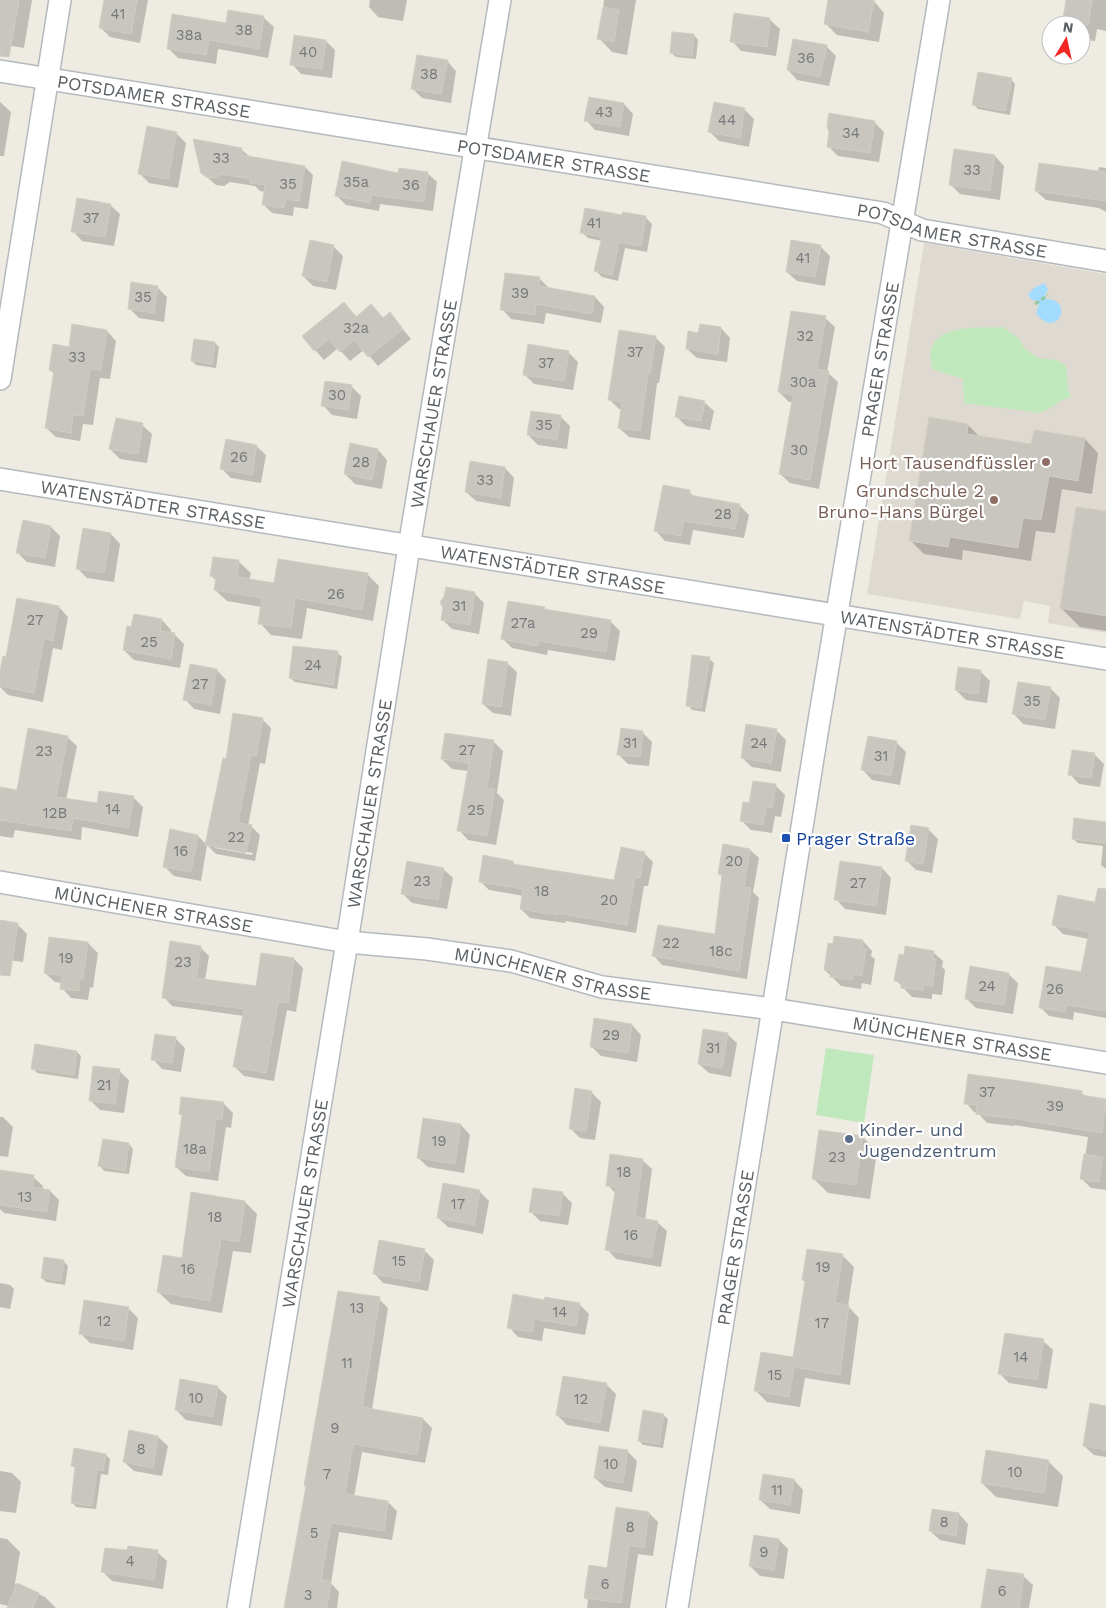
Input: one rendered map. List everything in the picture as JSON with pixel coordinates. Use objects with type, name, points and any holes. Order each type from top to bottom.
[{"type":"street","points":[[0,379],[60,0]]},
{"type":"street","name":"WARSCHAUER STRASSE","points":[[238,1608],[500,0]]},
{"type":"street","name":"PRAGER STRASSE","points":[[677,1608],[818,727],[838,616],[939,0]]},
{"type":"street","name":"POTSDAMER STRASSE","points":[[0,71],[883,213],[922,230],[1106,261]]},
{"type":"street","name":"WATENSTÄDTER STRASSE","points":[[0,479],[1106,659]]},
{"type":"street","name":"MÜNCHENER STRASSE","points":[[0,882],[347,942],[427,949],[511,961],[602,988],[773,1009],[1106,1063]]},
{"type":"path","points":[[1035,304],[1048,295]]},
{"type":"path","points":[[888,494],[916,498]]},
{"type":"shaded area","name":"Grundschule 2 Bruno-Hans Bürgel","points":[[924,243],[1106,274],[1106,633],[1048,623],[1050,606],[1024,601],[1020,619],[867,594]]},
{"type":"green space","points":[[1003,327],[1018,338],[1025,349],[1038,358],[1057,360],[1066,366],[1068,389],[1071,397],[1061,400],[1040,413],[964,403],[963,379],[932,369],[931,349],[935,341],[942,335],[962,329]]},
{"type":"green space","points":[[826,1048],[874,1055],[864,1123],[816,1115]]},
{"type":"water","points":[[1044,283],[1048,289],[1045,296],[1046,299],[1055,301],[1060,306],[1061,311],[1060,317],[1050,323],[1043,320],[1036,313],[1039,304],[1028,295],[1034,288]]},
{"type":"building","points":[[0,0],[19,0],[9,57],[0,56]]},
{"type":"building","points":[[104,0],[137,0],[131,34],[99,28]]},
{"type":"building","points":[[828,0],[874,0],[868,32],[824,24]]},
{"type":"building","points":[[1066,0],[1092,0],[1090,15],[1064,15]]},
{"type":"building","points":[[603,7],[619,10],[614,42],[597,39]]},
{"type":"building","points":[[228,10],[264,16],[259,49],[209,40],[206,55],[167,49],[172,14],[226,23]]},
{"type":"building","points":[[734,13],[770,18],[767,47],[730,42]]},
{"type":"building","points":[[672,32],[694,34],[692,56],[670,53]]},
{"type":"building","points":[[294,35],[326,40],[322,69],[290,65]]},
{"type":"building","points":[[793,39],[827,45],[820,77],[787,70]]},
{"type":"building","points":[[417,55],[448,60],[441,94],[411,89]]},
{"type":"building","points":[[978,72],[1012,78],[1005,111],[972,105]]},
{"type":"building","points":[[589,97],[624,103],[620,127],[584,121]]},
{"type":"building","points":[[714,102],[745,108],[740,138],[708,132]]},
{"type":"building","points":[[829,113],[875,121],[870,153],[827,147]]},
{"type":"building","points":[[147,126],[177,132],[168,179],[138,174]]},
{"type":"building","points":[[193,139],[242,148],[242,155],[305,166],[299,201],[286,199],[284,208],[262,205],[265,185],[250,183],[251,179],[221,174],[215,178],[206,177],[201,173]]},
{"type":"building","points":[[954,149],[995,155],[990,191],[949,185]]},
{"type":"building","points":[[342,161],[398,173],[399,168],[428,172],[424,202],[371,195],[370,203],[335,196]]},
{"type":"building","points":[[1039,163],[1106,172],[1106,201],[1035,191]]},
{"type":"building","points":[[77,198],[111,204],[105,237],[71,232]]},
{"type":"building","points":[[585,208],[622,215],[623,212],[646,216],[641,246],[619,242],[612,275],[594,271],[602,237],[580,233]]},
{"type":"building","points":[[310,240],[334,245],[327,282],[302,276]]},
{"type":"building","points":[[791,240],[821,245],[815,277],[786,272]]},
{"type":"building","points":[[505,273],[540,277],[539,286],[595,296],[592,314],[536,304],[535,315],[500,310]]},
{"type":"building","points":[[131,282],[158,286],[154,313],[128,309]]},
{"type":"building","points":[[344,302],[356,317],[371,304],[383,318],[390,312],[403,329],[368,357],[354,340],[340,352],[329,339],[314,351],[302,336]]},
{"type":"building","points":[[791,311],[826,316],[817,369],[829,371],[810,480],[779,474],[793,395],[778,392]]},
{"type":"building","points":[[72,324],[107,330],[101,370],[90,369],[83,416],[73,415],[71,433],[45,428],[54,371],[49,370],[53,344],[69,347]]},
{"type":"building","points":[[700,324],[721,327],[718,354],[686,349],[688,331],[698,333]]},
{"type":"building","points":[[619,330],[656,336],[650,374],[648,374],[640,431],[618,428],[622,402],[608,400]]},
{"type":"building","points":[[194,339],[215,342],[212,364],[191,361]]},
{"type":"building","points":[[528,344],[569,351],[564,381],[523,375]]},
{"type":"building","points":[[325,381],[352,385],[348,410],[321,406]]},
{"type":"building","points":[[679,396],[705,401],[701,421],[675,417]]},
{"type":"building","points":[[531,411],[561,415],[557,440],[527,435]]},
{"type":"building","points":[[929,417],[968,424],[967,434],[1031,444],[1034,430],[1085,438],[1078,481],[1049,476],[1041,520],[1023,518],[1018,548],[950,537],[948,547],[909,541]]},
{"type":"building","points":[[116,418],[143,423],[138,454],[109,449]]},
{"type":"building","points":[[226,439],[257,445],[252,475],[220,469]]},
{"type":"building","points":[[350,443],[378,449],[372,480],[344,474]]},
{"type":"building","points":[[470,461],[505,467],[501,498],[465,492]]},
{"type":"building","points":[[663,485],[690,490],[689,495],[740,504],[735,529],[684,521],[681,536],[654,531]]},
{"type":"building","points":[[1076,507],[1106,511],[1106,616],[1060,608]]},
{"type":"building","points":[[23,520],[51,526],[45,558],[16,553]]},
{"type":"building","points":[[83,528],[111,533],[104,573],[76,569]]},
{"type":"building","points":[[213,557],[239,560],[237,577],[274,583],[278,559],[368,573],[362,610],[295,598],[291,628],[258,624],[262,598],[214,590],[216,577],[210,576]]},
{"type":"building","points":[[446,587],[475,592],[470,625],[441,620],[443,608],[440,602],[444,597]]},
{"type":"building","points":[[17,598],[59,606],[53,641],[44,639],[34,693],[0,686],[0,671],[3,656],[6,657]]},
{"type":"building","points":[[508,601],[611,620],[606,652],[539,641],[538,646],[501,639]]},
{"type":"building","points":[[134,614],[162,619],[160,631],[175,633],[171,659],[123,650],[127,626],[131,627]]},
{"type":"building","points":[[293,646],[338,651],[333,685],[289,678]]},
{"type":"building","points":[[692,655],[710,657],[701,708],[686,706]]},
{"type":"building","points":[[488,659],[508,662],[501,707],[482,704]]},
{"type":"building","points":[[190,664],[217,669],[211,705],[183,700]]},
{"type":"building","points":[[958,667],[981,670],[978,694],[955,690]]},
{"type":"building","points":[[1018,682],[1051,687],[1045,720],[1012,714]]},
{"type":"building","points":[[233,713],[263,718],[256,756],[251,755],[238,823],[252,825],[246,853],[205,845],[223,758],[226,759]]},
{"type":"building","points":[[746,724],[777,729],[771,763],[741,758]]},
{"type":"building","points":[[28,728],[68,736],[56,797],[97,803],[99,791],[134,796],[128,828],[73,818],[71,831],[0,820],[0,787],[17,790]]},
{"type":"building","points":[[621,728],[643,731],[640,757],[617,755]]},
{"type":"building","points":[[445,733],[494,740],[487,788],[495,789],[487,836],[457,831],[469,763],[441,759]]},
{"type":"building","points":[[868,736],[897,741],[891,776],[861,770]]},
{"type":"building","points":[[1072,750],[1095,753],[1091,778],[1068,775]]},
{"type":"building","points":[[753,781],[776,784],[772,808],[766,807],[763,825],[740,821],[743,802],[749,803]]},
{"type":"building","points":[[1074,818],[1106,822],[1106,843],[1072,839]]},
{"type":"building","points":[[911,825],[929,828],[923,864],[905,861]]},
{"type":"building","points":[[170,829],[198,835],[191,872],[163,867]]},
{"type":"building","points":[[723,844],[750,849],[744,887],[751,888],[739,971],[652,956],[658,925],[715,934],[722,875],[718,874]]},
{"type":"building","points":[[621,847],[645,852],[640,878],[635,878],[627,925],[557,913],[557,915],[520,909],[523,889],[479,882],[483,855],[513,861],[513,864],[614,880]]},
{"type":"building","points":[[407,861],[444,868],[438,900],[401,894]]},
{"type":"building","points":[[840,861],[882,867],[876,906],[834,900]]},
{"type":"building","points":[[1098,888],[1106,889],[1106,1011],[1066,1005],[1065,1012],[1039,1008],[1046,966],[1081,972],[1089,932],[1052,925],[1058,895],[1094,902],[1094,906]]},
{"type":"building","points":[[0,920],[18,923],[10,976],[0,975]]},
{"type":"building","points":[[834,936],[863,940],[862,948],[866,949],[862,976],[853,974],[852,980],[830,977],[831,971],[824,970],[828,943],[833,944]]},
{"type":"building","points":[[49,937],[88,942],[83,979],[80,978],[79,991],[60,989],[62,976],[44,973]]},
{"type":"building","points":[[170,941],[201,946],[196,978],[256,986],[261,953],[294,958],[288,1003],[278,1002],[266,1073],[233,1067],[244,1009],[162,998]]},
{"type":"building","points":[[905,946],[934,951],[932,959],[936,959],[932,987],[923,985],[923,990],[901,988],[902,982],[894,981],[899,954],[904,955]]},
{"type":"building","points":[[970,966],[1009,973],[1004,1005],[965,999]]},
{"type":"building","points":[[594,1018],[632,1024],[628,1053],[590,1047]]},
{"type":"building","points":[[703,1029],[728,1033],[722,1068],[698,1064]]},
{"type":"building","points":[[155,1034],[176,1037],[172,1063],[151,1060]]},
{"type":"building","points":[[35,1044],[77,1051],[74,1075],[31,1069]]},
{"type":"building","points":[[93,1066],[120,1069],[115,1104],[89,1101]]},
{"type":"building","points":[[968,1074],[1082,1091],[1081,1095],[1106,1099],[1102,1133],[976,1114],[977,1105],[964,1104]]},
{"type":"building","points":[[575,1088],[592,1091],[586,1131],[569,1129]]},
{"type":"building","points":[[181,1097],[224,1102],[222,1119],[216,1119],[209,1172],[175,1167],[182,1115],[179,1114]]},
{"type":"building","points":[[423,1118],[461,1124],[455,1164],[417,1158]]},
{"type":"building","points":[[819,1130],[863,1136],[856,1185],[812,1179]]},
{"type":"building","points":[[103,1139],[129,1143],[125,1171],[98,1166]]},
{"type":"building","points":[[610,1154],[643,1159],[635,1217],[658,1221],[651,1258],[605,1250],[616,1187],[606,1186]]},
{"type":"building","points":[[1084,1154],[1103,1157],[1099,1182],[1080,1179]]},
{"type":"building","points":[[0,1170],[34,1175],[32,1187],[50,1190],[47,1212],[0,1205]]},
{"type":"building","points":[[443,1183],[480,1190],[474,1225],[437,1218]]},
{"type":"building","points":[[533,1188],[563,1192],[559,1216],[529,1212]]},
{"type":"building","points":[[191,1192],[245,1201],[239,1242],[221,1239],[210,1301],[157,1292],[163,1255],[182,1258]]},
{"type":"building","points":[[379,1240],[425,1249],[419,1282],[373,1274]]},
{"type":"building","points":[[807,1249],[843,1254],[835,1303],[849,1305],[840,1375],[794,1367],[789,1397],[754,1391],[761,1352],[793,1357],[805,1281],[802,1280]]},
{"type":"building","points":[[44,1257],[64,1260],[61,1281],[41,1278]]},
{"type":"building","points":[[338,1291],[380,1297],[362,1407],[423,1418],[417,1455],[353,1444],[345,1494],[388,1501],[384,1531],[331,1523],[321,1580],[331,1581],[327,1608],[284,1608],[306,1486],[304,1486]]},
{"type":"building","points":[[513,1294],[544,1300],[545,1297],[580,1303],[576,1326],[534,1319],[532,1332],[507,1328]]},
{"type":"building","points":[[84,1300],[129,1307],[124,1341],[79,1334]]},
{"type":"building","points":[[1005,1333],[1044,1339],[1037,1380],[998,1374]]},
{"type":"building","points":[[563,1376],[607,1383],[600,1423],[556,1415]]},
{"type":"building","points":[[180,1379],[218,1386],[213,1417],[175,1410]]},
{"type":"building","points":[[1090,1403],[1106,1406],[1106,1450],[1083,1446]]},
{"type":"building","points":[[643,1410],[664,1414],[659,1444],[638,1441]]},
{"type":"building","points":[[129,1430],[158,1436],[153,1468],[123,1462]]},
{"type":"building","points":[[599,1446],[628,1450],[623,1483],[594,1478]]},
{"type":"building","points":[[74,1448],[106,1454],[103,1471],[97,1470],[92,1506],[71,1503],[75,1467],[71,1466]]},
{"type":"building","points":[[986,1450],[1049,1460],[1044,1493],[981,1483]]},
{"type":"building","points":[[763,1474],[794,1479],[790,1505],[759,1500]]},
{"type":"building","points":[[616,1507],[649,1512],[644,1548],[629,1545],[621,1603],[584,1598],[589,1565],[607,1568]]},
{"type":"building","points":[[932,1509],[959,1513],[956,1536],[929,1531]]},
{"type":"building","points":[[754,1535],[779,1539],[774,1570],[749,1566]]},
{"type":"building","points":[[128,1546],[158,1550],[154,1580],[101,1572],[105,1548],[127,1550]]},
{"type":"building","points":[[987,1569],[1024,1574],[1019,1608],[981,1608]]},
{"type":"building","points":[[17,1583],[39,1593],[33,1608],[7,1608]]},
{"type":"place","name":"Hort Tausendfüssler","points":[[1046,462]]},
{"type":"place","name":"Grundschule 2 Bruno-Hans Bürgel","points":[[994,500]]},
{"type":"place","name":"Prager Straße","points":[[786,838]]},
{"type":"place","name":"Kinder- und Jugendzentrum","points":[[849,1139]]}]
